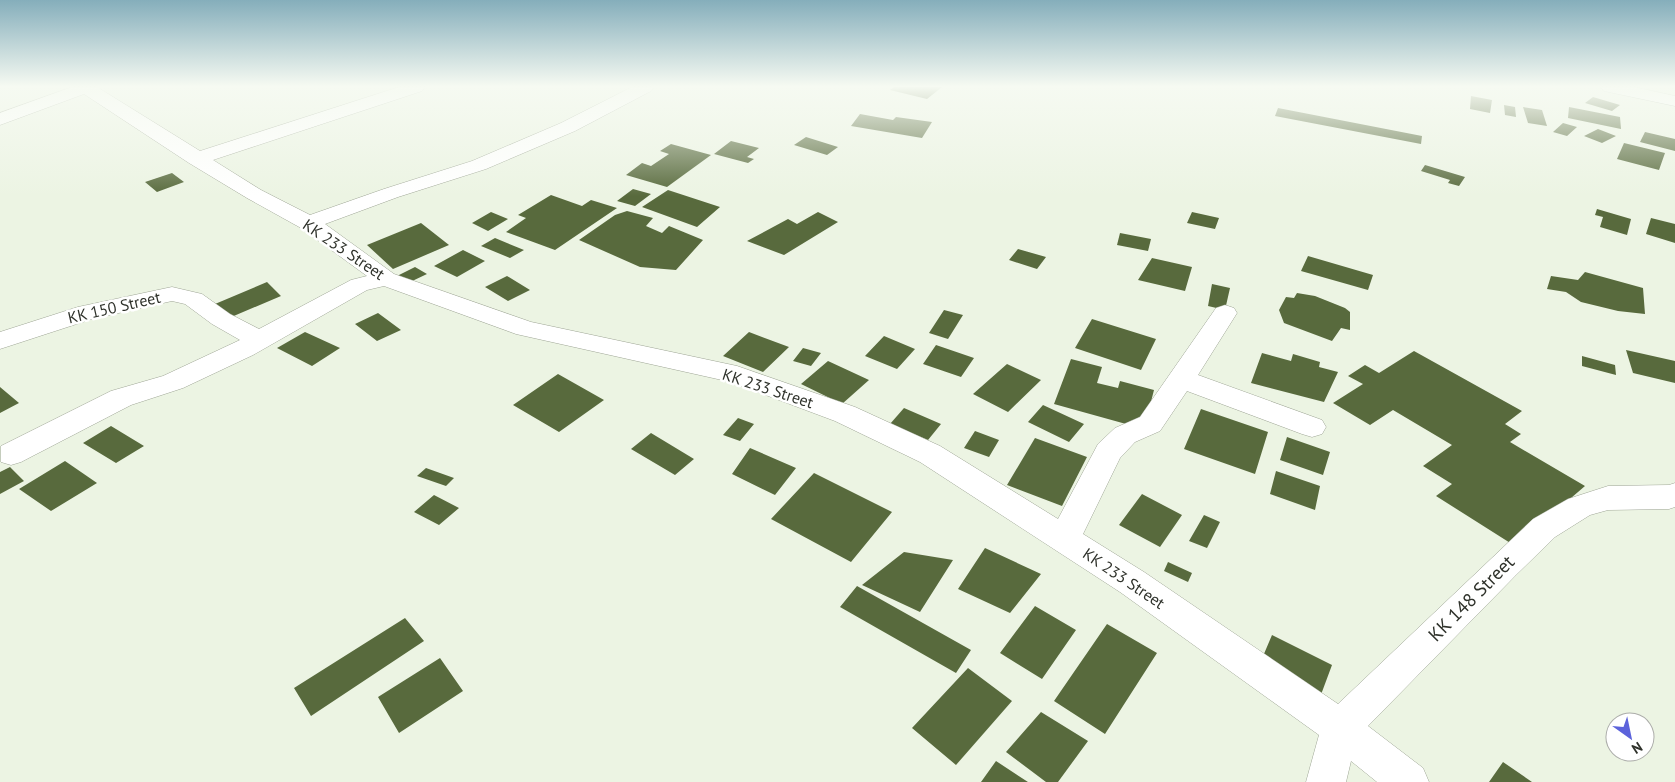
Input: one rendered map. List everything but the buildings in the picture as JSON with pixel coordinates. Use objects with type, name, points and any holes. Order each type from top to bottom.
[{"type":"street","name":"KK 233 Street","points":[[141,123],[254,194],[309,223],[386,278],[525,328],[737,375],[845,414],[930,454],[1132,582],[1340,728],[1409,782]]},
{"type":"street","points":[[196,159],[300,123]]},
{"type":"street","points":[[309,223],[391,193],[479,165],[575,123]]},
{"type":"street","points":[[11,454],[120,398],[173,382],[244,349],[359,285],[386,278]]},
{"type":"street","name":"KK 150 Street","points":[[0,341],[87,312],[172,294],[193,299],[221,319],[260,339]]},
{"type":"street","points":[[1065,538],[1108,452],[1124,435],[1150,424],[1225,313]]},
{"type":"street","points":[[1181,379],[1312,427]]},
{"type":"street","name":"KK 148 Street","points":[[1340,728],[1504,565],[1544,528],[1579,507],[1608,498],[1669,498],[1675,495]]},
{"type":"street","points":[[1326,782],[1340,728]]}]
